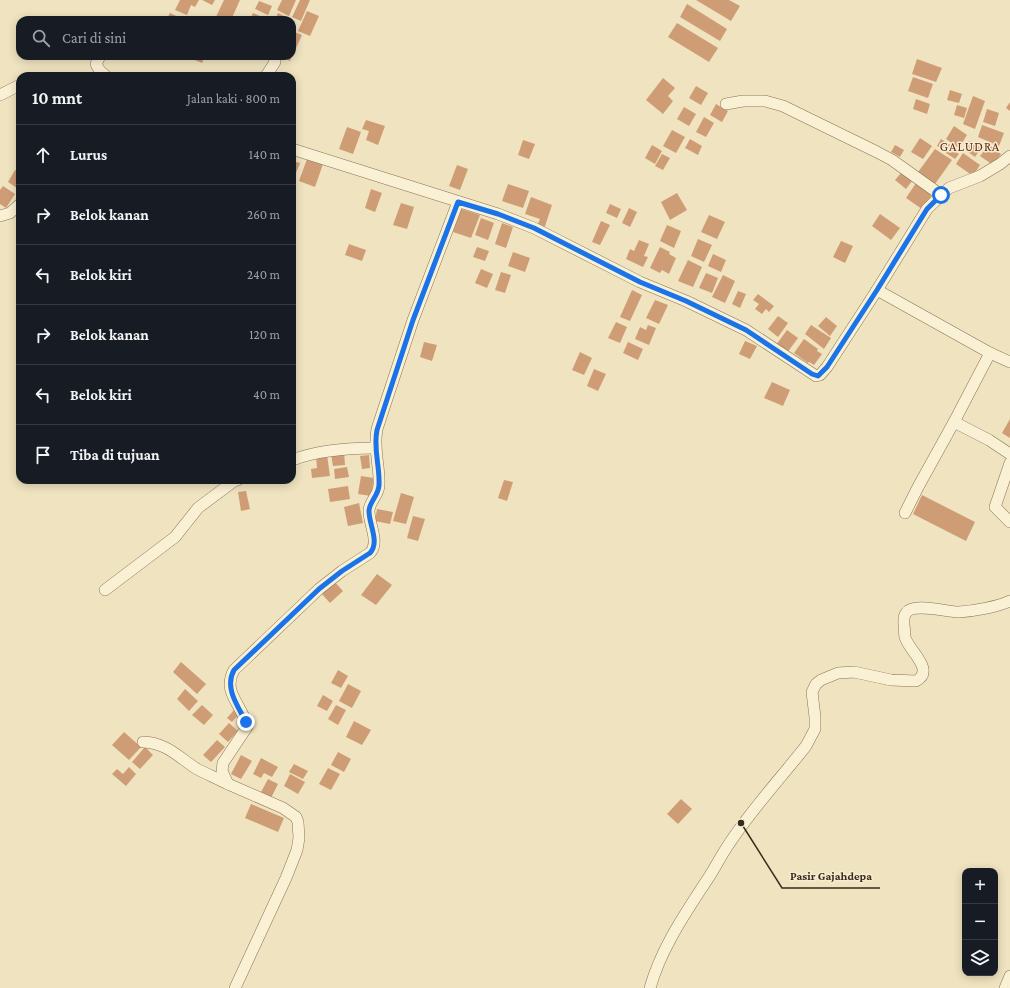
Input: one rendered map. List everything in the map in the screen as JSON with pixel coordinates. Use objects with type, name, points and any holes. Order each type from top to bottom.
[{"type":"street","points":[[98,60],[96,64],[101,72]]},
{"type":"street","points":[[269,72],[275,62],[275,60]]},
{"type":"street","points":[[0,95],[16,87]]},
{"type":"street","points":[[726,104],[743,101],[765,101],[783,106],[882,154],[941,195]]},
{"type":"street","points":[[296,150],[498,214],[534,228],[640,282],[686,301],[746,330],[816,376],[820,375],[827,367],[927,209],[949,188],[980,176],[1010,156]]},
{"type":"street","points":[[228,784],[222,771],[222,763],[247,727],[230,688],[230,678],[232,673],[319,589],[373,550],[374,543],[369,510],[380,485],[375,448],[377,430],[413,320],[458,202]]},
{"type":"street","points":[[0,216],[10,213],[16,208]]},
{"type":"street","points":[[877,290],[990,353],[1010,362]]},
{"type":"street","points":[[905,513],[990,353]]},
{"type":"street","points":[[954,422],[994,443],[1010,454]]},
{"type":"street","points":[[296,458],[305,455],[345,448],[375,448]]},
{"type":"street","points":[[1010,463],[995,507],[1010,522]]},
{"type":"street","points":[[105,590],[175,537],[198,508],[231,484]]},
{"type":"street","points":[[650,988],[662,955],[672,935],[712,874],[727,847],[753,810],[812,737],[815,729],[812,692],[816,684],[838,673],[854,672],[891,680],[916,681],[922,675],[924,669],[905,638],[904,618],[906,612],[911,609],[918,608],[958,612],[977,610],[1010,601]]},
{"type":"street","points":[[143,742],[152,742],[162,745],[198,769],[283,808],[296,817],[298,822],[299,838],[297,850],[286,878],[235,988]]},
{"type":"street","points":[[1005,988],[1010,976]]},
{"type":"building","points":[[180,0],[199,0],[195,7],[191,5],[187,15],[175,10]]},
{"type":"building","points":[[202,0],[215,0],[212,5]]},
{"type":"building","points":[[224,0],[240,0],[233,16],[216,16]]},
{"type":"building","points":[[282,0],[296,0],[289,16],[277,10]]},
{"type":"building","points":[[300,0],[310,0],[301,21],[296,19],[296,16],[292,16]]},
{"type":"building","points":[[696,0],[729,0],[740,6],[731,21]]},
{"type":"building","points":[[259,1],[272,6],[268,15],[255,9]]},
{"type":"building","points":[[687,4],[727,29],[720,41],[680,17]]},
{"type":"building","points":[[307,11],[319,16],[310,36],[298,31]]},
{"type":"building","points":[[170,13],[176,16],[168,16]]},
{"type":"building","points":[[253,13],[260,16],[252,16]]},
{"type":"building","points":[[278,13],[284,16],[277,16]]},
{"type":"building","points":[[677,23],[718,48],[709,62],[668,37]]},
{"type":"building","points":[[296,33],[302,35],[296,48]]},
{"type":"building","points":[[917,59],[942,68],[936,82],[912,74]]},
{"type":"building","points":[[195,60],[203,60],[202,63]]},
{"type":"building","points":[[913,77],[933,84],[928,98],[908,91]]},
{"type":"building","points":[[663,78],[675,88],[668,96],[673,101],[663,114],[646,100]]},
{"type":"building","points":[[696,86],[708,93],[701,105],[689,98]]},
{"type":"building","points":[[950,90],[962,94],[959,103],[947,100]]},
{"type":"building","points":[[973,96],[985,101],[975,129],[963,124]]},
{"type":"building","points":[[916,99],[930,104],[927,114],[913,109]]},
{"type":"building","points":[[1010,102],[1010,111],[1006,108]]},
{"type":"building","points":[[716,104],[728,111],[722,122],[710,115]]},
{"type":"building","points":[[957,105],[967,108],[964,118],[954,115]]},
{"type":"building","points":[[684,107],[696,114],[689,126],[677,119]]},
{"type":"building","points":[[987,109],[999,113],[995,126],[983,122]]},
{"type":"building","points":[[704,117],[714,123],[706,137],[696,132]]},
{"type":"building","points":[[366,120],[385,126],[378,145],[366,140],[369,131],[362,129]]},
{"type":"building","points":[[982,125],[1004,133],[999,146],[978,137]]},
{"type":"building","points":[[954,126],[967,135],[959,148],[946,139]]},
{"type":"building","points":[[347,127],[361,132],[353,154],[339,149]]},
{"type":"building","points":[[672,130],[685,137],[676,153],[663,146]]},
{"type":"building","points":[[920,138],[932,146],[923,159],[911,152]]},
{"type":"building","points":[[690,139],[702,146],[698,155],[685,148]]},
{"type":"building","points":[[941,139],[950,145],[946,151],[937,146]]},
{"type":"building","points":[[523,140],[535,144],[529,159],[518,155]]},
{"type":"building","points":[[969,141],[981,148],[975,157],[964,149]]},
{"type":"building","points":[[652,145],[662,151],[655,164],[645,158]]},
{"type":"building","points":[[895,145],[904,150],[900,157],[891,152]]},
{"type":"building","points":[[989,145],[1001,154],[993,165],[980,156]]},
{"type":"building","points":[[949,147],[959,154],[955,159],[946,153]]},
{"type":"building","points":[[935,149],[952,160],[935,184],[918,172]]},
{"type":"building","points":[[963,153],[980,165],[973,176],[956,164]]},
{"type":"building","points":[[662,154],[670,158],[663,170],[655,166]]},
{"type":"building","points":[[307,159],[323,164],[315,187],[299,181]]},
{"type":"building","points":[[296,162],[300,163],[296,173]]},
{"type":"building","points":[[457,165],[468,169],[460,190],[449,186]]},
{"type":"building","points":[[15,170],[16,171],[16,187],[8,182]]},
{"type":"building","points":[[901,173],[912,181],[906,189],[895,180]]},
{"type":"building","points":[[916,183],[933,193],[922,209],[906,198]]},
{"type":"building","points":[[508,184],[529,191],[523,208],[502,201]]},
{"type":"building","points":[[3,186],[15,194],[6,208],[0,204],[0,190]]},
{"type":"building","points":[[371,189],[382,193],[375,212],[365,208]]},
{"type":"building","points":[[677,193],[687,210],[670,220],[661,202]]},
{"type":"building","points":[[531,197],[552,205],[544,229],[537,226],[540,219],[525,214]]},
{"type":"building","points":[[401,203],[414,207],[407,229],[393,225]]},
{"type":"building","points":[[610,204],[621,209],[617,218],[606,213]]},
{"type":"building","points":[[629,208],[637,212],[630,227],[622,223]]},
{"type":"building","points":[[461,209],[480,215],[471,238],[453,232]]},
{"type":"building","points":[[880,214],[900,228],[891,240],[872,226]]},
{"type":"building","points":[[709,215],[725,222],[717,239],[701,232]]},
{"type":"building","points":[[481,218],[494,223],[488,240],[475,235]]},
{"type":"building","points":[[601,221],[610,225],[600,245],[592,242]]},
{"type":"building","points":[[502,223],[513,227],[506,248],[495,244]]},
{"type":"building","points":[[667,225],[681,231],[674,248],[660,241]]},
{"type":"building","points":[[698,239],[712,245],[704,262],[691,256]]},
{"type":"building","points":[[639,240],[649,244],[644,256],[648,257],[643,267],[626,259],[630,249],[634,251]]},
{"type":"building","points":[[841,241],[853,246],[845,263],[833,257]]},
{"type":"building","points":[[349,244],[366,250],[362,261],[345,255]]},
{"type":"building","points":[[477,247],[489,251],[485,261],[473,257]]},
{"type":"building","points":[[660,247],[670,252],[669,254],[676,258],[669,274],[662,270],[660,273],[650,268]]},
{"type":"building","points":[[513,252],[530,258],[525,272],[508,266]]},
{"type":"building","points":[[713,254],[726,260],[721,272],[708,266]]},
{"type":"building","points":[[688,260],[702,267],[693,287],[678,281]]},
{"type":"building","points":[[481,269],[493,274],[487,288],[475,283]]},
{"type":"building","points":[[501,272],[511,275],[505,293],[495,290]]},
{"type":"building","points":[[706,273],[718,278],[712,293],[699,288]]},
{"type":"building","points":[[723,275],[735,281],[725,303],[712,297]]},
{"type":"building","points":[[632,290],[642,295],[630,321],[620,317]]},
{"type":"building","points":[[738,291],[746,294],[740,308],[732,304]]},
{"type":"building","points":[[758,294],[774,306],[769,312],[766,309],[762,314],[755,309],[759,304],[753,300]]},
{"type":"building","points":[[655,300],[668,305],[659,324],[646,318]]},
{"type":"building","points":[[778,316],[788,323],[778,337],[768,329]]},
{"type":"building","points":[[826,317],[837,326],[830,336],[818,326]]},
{"type":"building","points":[[616,322],[627,327],[620,343],[608,338]]},
{"type":"building","points":[[648,325],[656,328],[649,345],[635,339],[640,327],[646,330]]},
{"type":"building","points":[[811,325],[831,338],[824,349],[805,334]]},
{"type":"building","points":[[787,330],[798,338],[787,353],[776,345]]},
{"type":"building","points":[[804,339],[818,349],[817,351],[822,354],[814,365],[809,362],[808,363],[794,353]]},
{"type":"building","points":[[745,341],[757,346],[750,359],[739,354]]},
{"type":"building","points":[[424,342],[437,345],[432,361],[420,357]]},
{"type":"building","points":[[628,342],[643,349],[638,360],[623,353]]},
{"type":"building","points":[[580,352],[592,358],[584,375],[572,370]]},
{"type":"building","points":[[594,369],[606,374],[598,391],[587,386]]},
{"type":"building","points":[[772,382],[790,390],[783,406],[764,398]]},
{"type":"building","points":[[1010,419],[1010,438],[1002,433]]},
{"type":"building","points":[[344,452],[345,465],[333,466],[331,454]]},
{"type":"building","points":[[327,455],[330,476],[312,478],[311,469],[317,468],[316,456]]},
{"type":"building","points":[[369,455],[370,468],[362,469],[360,456]]},
{"type":"building","points":[[347,467],[349,477],[335,479],[334,469]]},
{"type":"building","points":[[361,476],[374,478],[371,496],[358,494]]},
{"type":"building","points":[[504,480],[513,482],[507,501],[498,498]]},
{"type":"building","points":[[348,486],[350,499],[330,502],[328,489]]},
{"type":"building","points":[[246,491],[250,509],[241,511],[238,492]]},
{"type":"building","points":[[401,493],[414,497],[406,524],[393,521]]},
{"type":"building","points":[[922,495],[975,522],[966,541],[913,514]]},
{"type":"building","points":[[359,503],[363,523],[348,526],[344,507]]},
{"type":"building","points":[[377,509],[393,512],[390,524],[375,521]]},
{"type":"building","points":[[413,516],[425,519],[418,541],[407,538]]},
{"type":"building","points":[[377,574],[392,585],[376,605],[361,595]]},
{"type":"building","points":[[333,580],[343,591],[330,603],[320,592]]},
{"type":"building","points":[[181,662],[206,684],[197,694],[173,672]]},
{"type":"building","points":[[338,670],[348,676],[341,688],[331,683]]},
{"type":"building","points":[[348,684],[361,691],[352,708],[339,701]]},
{"type":"building","points":[[185,689],[198,701],[189,711],[177,699]]},
{"type":"building","points":[[323,695],[333,701],[327,711],[317,706]]},
{"type":"building","points":[[202,705],[213,715],[204,725],[192,715]]},
{"type":"building","points":[[336,705],[346,710],[338,725],[328,719]]},
{"type":"building","points":[[234,710],[239,714],[232,722],[227,718]]},
{"type":"building","points":[[354,721],[371,730],[362,745],[346,737]]},
{"type":"building","points":[[229,723],[238,731],[228,742],[219,734]]},
{"type":"building","points":[[124,732],[141,747],[129,760],[112,745]]},
{"type":"building","points":[[217,740],[225,747],[211,762],[203,755]]},
{"type":"building","points":[[145,747],[153,755],[140,769],[132,762]]},
{"type":"building","points":[[338,752],[351,759],[344,772],[331,765]]},
{"type":"building","points":[[241,755],[252,761],[241,779],[231,774]]},
{"type":"building","points":[[261,758],[278,767],[272,777],[264,773],[261,778],[253,774]]},
{"type":"building","points":[[294,764],[308,771],[303,779],[289,772]]},
{"type":"building","points":[[129,767],[136,774],[126,786],[112,774],[117,769],[123,774]]},
{"type":"building","points":[[328,768],[340,774],[331,790],[319,784]]},
{"type":"building","points":[[290,774],[305,782],[298,794],[284,786]]},
{"type":"building","points":[[268,779],[278,784],[271,798],[261,792]]},
{"type":"building","points":[[681,799],[692,809],[678,824],[667,814]]},
{"type":"building","points":[[251,804],[284,818],[278,832],[245,818]]},
{"type":"place","name":"Pasir Gajahdepa","points":[[741,823]]},
{"type":"district","name":"GALUDRA","points":[[970,146]]},
{"type":"route","points":[[246,722],[230,688],[230,678],[234,670],[319,589],[373,550],[374,543],[369,510],[380,485],[375,448],[377,430],[413,320],[458,202],[498,214],[534,228],[640,282],[686,301],[746,330],[812,374],[818,376],[827,367],[927,209],[941,195]]}]
